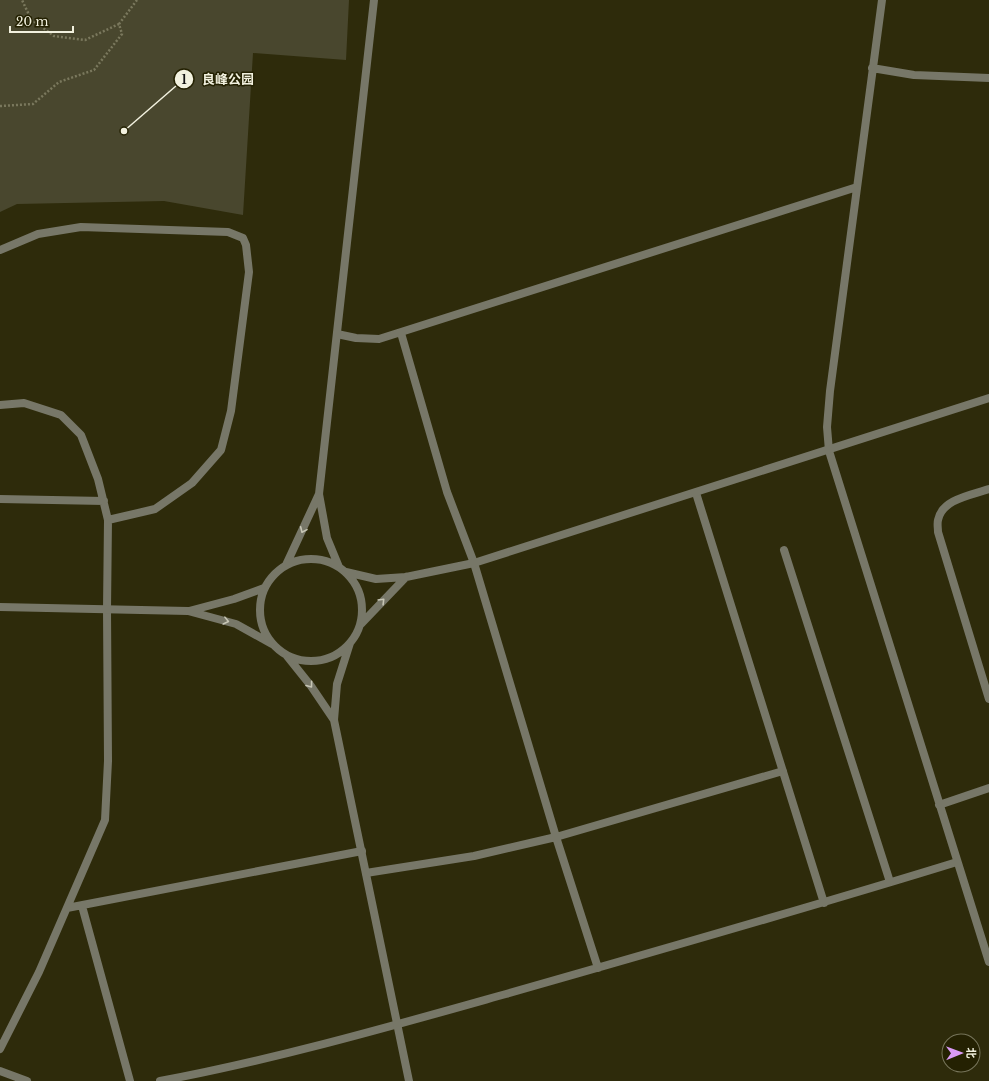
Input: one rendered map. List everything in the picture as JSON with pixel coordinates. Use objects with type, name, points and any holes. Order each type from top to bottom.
[{"type":"street","points":[[374,0],[319,494],[328,538],[343,570],[376,580],[406,577],[474,563],[829,451],[989,398]]},
{"type":"street","points":[[882,0],[830,391],[827,427],[829,451],[957,862],[985,937],[989,962]]},
{"type":"street","points":[[872,68],[914,75],[989,78]]},
{"type":"street","points":[[337,334],[356,338],[379,339],[401,333],[857,187]]},
{"type":"street","points":[[0,250],[6,246],[38,234],[81,227],[228,232],[243,238],[246,245],[249,272],[231,411],[221,450],[192,483],[155,509],[108,520]]},
{"type":"street","points":[[401,333],[447,492],[474,563],[556,837],[598,968]]},
{"type":"street","points":[[0,405],[24,403],[61,415],[81,435],[98,479],[108,520],[108,761],[105,820],[39,972],[0,1049]]},
{"type":"street","points":[[989,489],[953,502],[943,508],[938,519],[938,532],[989,699]]},
{"type":"street","points":[[696,493],[824,902]]},
{"type":"street","points":[[286,565],[319,494]]},
{"type":"street","points":[[0,499],[104,501]]},
{"type":"street","points":[[784,550],[890,882]]},
{"type":"street","points":[[274,645],[265,633],[260,618],[260,603],[264,588],[273,575],[286,565],[301,559],[317,558],[333,563],[343,570],[357,586],[362,603],[361,621],[359,627]]},
{"type":"street","points":[[286,655],[300,660],[316,661],[331,657],[344,650],[370,613],[406,577]]},
{"type":"street","points":[[188,611],[234,600],[264,588]]},
{"type":"street","points":[[0,607],[188,611],[236,624],[274,645],[286,655],[311,686],[334,720]]},
{"type":"street","points":[[350,643],[337,684],[334,720],[410,1081]]},
{"type":"street","points":[[366,873],[474,856],[556,837],[783,771]]},
{"type":"street","points":[[939,805],[989,788]]},
{"type":"street","points":[[67,908],[362,851]]},
{"type":"street","points":[[160,1081],[214,1071],[398,1024],[598,968],[957,862]]},
{"type":"street","points":[[82,906],[130,1081]]},
{"type":"street","points":[[0,1071],[27,1081]]},
{"type":"path","points":[[22,0],[31,19],[54,36],[85,40],[119,24],[137,0]]},
{"type":"path","points":[[0,106],[33,104],[59,82],[94,70],[122,34],[119,24]]},
{"type":"shaded area","points":[[0,0],[349,0],[346,60],[253,53],[243,215],[164,201],[17,204],[0,212]]},
{"type":"place","name":"良峰公园","points":[[124,131]]}]
